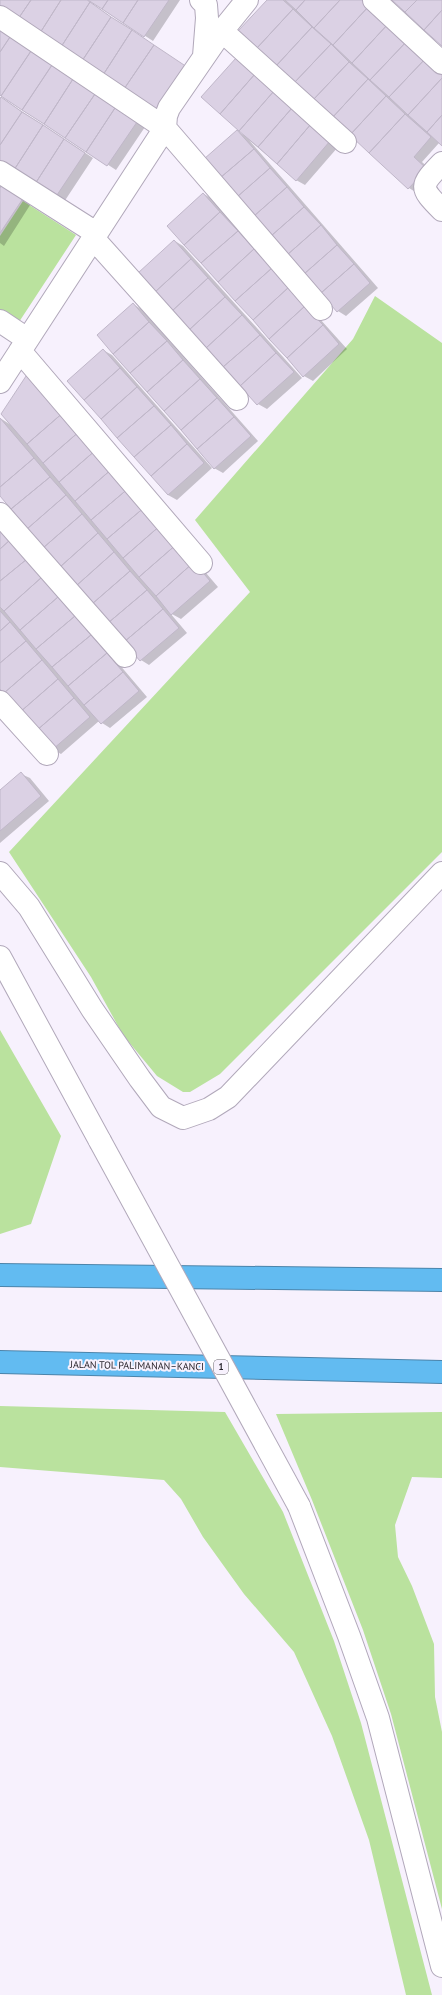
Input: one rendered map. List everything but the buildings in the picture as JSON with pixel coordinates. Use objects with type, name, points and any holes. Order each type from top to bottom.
[{"type":"highway","points":[[0,1275],[442,1280]]},
{"type":"highway","name":"JALAN TOL PALIMANAN–KANCI","points":[[0,1362],[442,1372]]},
{"type":"street","points":[[201,0],[206,5],[207,18],[204,59]]},
{"type":"street","points":[[374,0],[442,63]]},
{"type":"street","points":[[0,382],[165,128],[166,116],[169,108],[241,5]]},
{"type":"street","points":[[0,17],[165,128],[321,309]]},
{"type":"street","points":[[222,31],[345,142]]},
{"type":"street","points":[[442,164],[426,180],[425,188],[429,198],[442,210]]},
{"type":"street","points":[[0,172],[95,236],[237,399]]},
{"type":"street","points":[[0,321],[24,345],[201,563]]},
{"type":"street","points":[[0,514],[125,656]]},
{"type":"street","points":[[0,702],[47,754]]},
{"type":"street","points":[[0,873],[29,907],[92,1009],[140,1079],[161,1107],[183,1118],[209,1109],[228,1097],[442,873]]},
{"type":"street","points":[[0,957],[299,1506],[350,1636],[378,1718],[442,1966]]},
{"type":"green space","points":[[23,201],[76,235],[19,322],[0,310],[0,236]]},
{"type":"green space","points":[[375,296],[442,343],[442,852],[220,1074],[190,1092],[183,1092],[157,1076],[123,1035],[91,977],[9,852],[250,592],[195,520],[353,339]]},
{"type":"green space","points":[[0,1030],[61,1136],[31,1224],[0,1234]]},
{"type":"green space","points":[[0,1406],[225,1412],[283,1512],[334,1641],[361,1723],[432,1995],[406,1995],[369,1840],[332,1736],[294,1652],[244,1594],[203,1537],[181,1499],[164,1480],[0,1467]]},
{"type":"green space","points":[[442,1412],[442,1478],[412,1477],[395,1525],[398,1557],[412,1586],[434,1644],[435,1697],[442,1732],[442,1909],[391,1714],[363,1630],[312,1500],[276,1414]]}]
